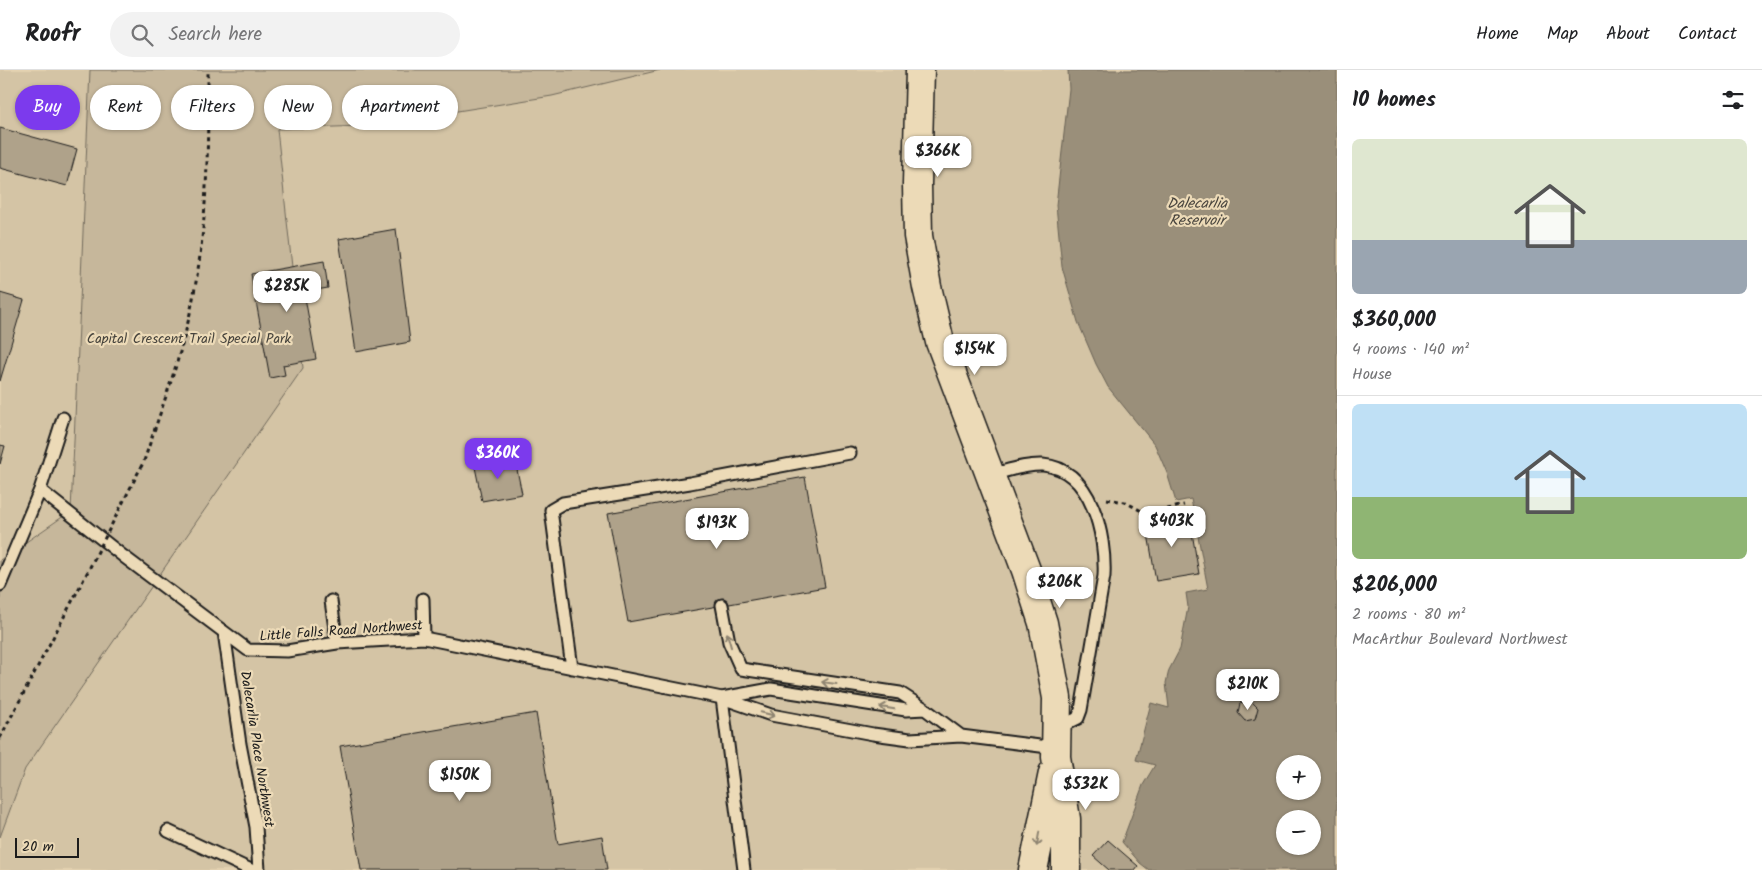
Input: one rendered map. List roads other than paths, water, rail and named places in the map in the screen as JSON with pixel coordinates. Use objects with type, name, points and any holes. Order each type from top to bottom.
[{"type":"main road","points":[[920,70],[917,184],[918,236],[926,287],[940,342],[1026,570],[1043,623],[1057,698],[1056,744],[1066,819],[1066,870]]},
{"type":"main road","points":[[1033,870],[1056,744]]},
{"type":"lane","points":[[0,585],[40,490],[64,418]]},
{"type":"lane","points":[[572,668],[551,510],[563,502],[690,483],[850,453]]},
{"type":"lane","points":[[722,698],[772,715],[910,739],[962,736],[1056,744],[1078,718],[1081,710],[1104,576],[1105,554],[1101,532],[1090,503],[1074,478],[1058,468],[1038,465],[990,475]]},
{"type":"lane","name":"Little Falls Road Northwest","points":[[40,490],[123,556],[248,650],[286,651],[337,643],[424,638],[722,698]]},
{"type":"lane","points":[[423,599],[424,638]]},
{"type":"lane","points":[[331,601],[337,643]]},
{"type":"lane","points":[[722,605],[729,642],[741,669],[900,693],[962,736]]},
{"type":"lane","name":"Dalecarlia Place Northwest","points":[[224,632],[256,827],[259,870]]},
{"type":"lane","points":[[722,698],[771,689],[906,710],[925,709]]},
{"type":"lane","points":[[722,698],[744,870]]},
{"type":"lane","points":[[168,831],[251,870]]},
{"type":"water","name":"Dalecarlia Reservoir","points":[[1068,70],[1337,70],[1337,870],[1149,870],[1140,863],[1122,842],[1143,785],[1155,765],[1136,760],[1151,703],[1169,708],[1166,683],[1169,670],[1180,649],[1188,607],[1186,593],[1208,589],[1191,499],[1176,502],[1167,473],[1155,445],[1108,387],[1078,322],[1062,267],[1056,205],[1069,89]]},
{"type":"park label","name":"Capital Crescent Trail Special Park","points":[[189,338]]}]
